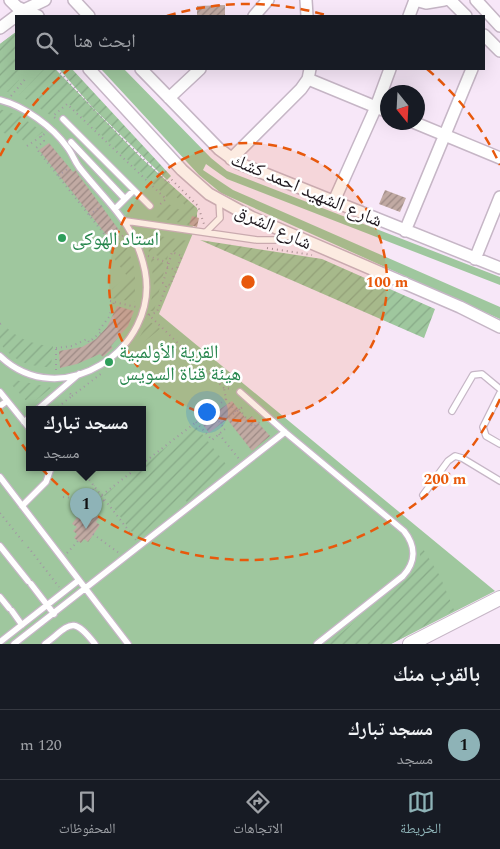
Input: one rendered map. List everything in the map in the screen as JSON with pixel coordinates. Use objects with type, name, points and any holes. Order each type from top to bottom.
[{"type":"street","points":[[10,0],[24,10],[36,15]]},
{"type":"street","points":[[17,15],[46,0]]},
{"type":"street","points":[[74,0],[89,15]]},
{"type":"street","points":[[255,15],[268,0]]},
{"type":"street","points":[[306,0],[307,15]]},
{"type":"street","points":[[409,15],[415,0],[426,3],[444,0]]},
{"type":"street","points":[[450,0],[465,15]]},
{"type":"street","points":[[476,0],[498,24],[485,35]]},
{"type":"street","points":[[0,28],[15,17]]},
{"type":"street","points":[[485,37],[500,52]]},
{"type":"street","name":"شارع الشرق","points":[[89,70],[190,179],[219,200],[292,235],[460,307],[500,327]]},
{"type":"street","name":"شارع الشهيد احمد كشك","points":[[142,70],[231,159],[245,167],[500,268]]},
{"type":"street","points":[[169,98],[199,70]]},
{"type":"street","points":[[334,201],[376,107],[390,70]]},
{"type":"street","points":[[405,231],[472,70]]},
{"type":"street","points":[[231,159],[309,74],[380,109]]},
{"type":"street","points":[[425,127],[500,158]]},
{"type":"street","points":[[475,259],[500,197]]},
{"type":"street","points":[[410,644],[500,598]]},
{"type":"lane","points":[[3,100],[34,116],[69,144],[125,199]]},
{"type":"lane","points":[[63,119],[150,206]]},
{"type":"lane","points":[[69,144],[78,135]]},
{"type":"lane","points":[[0,356],[14,367],[34,375],[56,378],[79,374],[102,365],[121,351],[135,331],[143,309],[146,279],[142,259],[126,221],[76,162],[69,144]]},
{"type":"lane","points":[[116,208],[134,190]]},
{"type":"lane","points":[[207,232],[220,218],[219,200]]},
{"type":"lane","points":[[126,221],[266,241],[292,235]]},
{"type":"lane","points":[[42,406],[79,374]]},
{"type":"lane","points":[[452,411],[473,375],[482,374],[500,391],[482,427],[486,436],[500,444]]},
{"type":"lane","points":[[0,392],[26,424]]},
{"type":"lane","points":[[240,392],[404,531],[412,544],[411,564],[403,576],[317,644]]},
{"type":"lane","points":[[0,406],[7,401]]},
{"type":"lane","points":[[14,644],[285,432]]},
{"type":"lane","points":[[424,495],[448,461],[455,456],[462,458],[500,481]]},
{"type":"lane","points":[[22,506],[46,482],[50,471]]},
{"type":"lane","points":[[0,478],[126,643]]},
{"type":"lane","points":[[0,546],[54,614]]},
{"type":"lane","points":[[0,642],[79,580]]},
{"type":"lane","points":[[0,597],[22,625]]},
{"type":"lane","points":[[45,644],[68,626],[74,624],[82,628],[95,644]]},
{"type":"path","points":[[3,100],[26,78]]},
{"type":"path","points":[[41,136],[44,141],[36,148],[112,244]]},
{"type":"path","points":[[58,176],[76,162]]},
{"type":"path","points":[[89,215],[109,200]]},
{"type":"path","points":[[172,252],[182,256],[170,285],[162,283],[167,267],[172,252]]},
{"type":"path","points":[[142,259],[151,255],[168,263]]},
{"type":"path","points":[[167,267],[176,270]]},
{"type":"path","points":[[149,315],[157,312],[167,284]]},
{"type":"path","points":[[56,348],[72,346],[87,339],[89,342],[101,332],[99,330],[109,317],[112,302],[143,309],[224,388],[240,392]]},
{"type":"path","points":[[224,388],[226,399],[236,412]]},
{"type":"path","points":[[146,461],[226,399]]},
{"type":"path","points":[[221,423],[250,401]]},
{"type":"path","points":[[239,409],[253,427],[267,416]]},
{"type":"path","points":[[196,422],[212,440],[225,429],[210,411]]},
{"type":"path","points":[[219,434],[243,464]]},
{"type":"path","points":[[82,471],[140,546]]},
{"type":"path","points":[[102,495],[133,471]]},
{"type":"path","points":[[91,500],[94,485]]},
{"type":"path","points":[[63,497],[107,501]]},
{"type":"path","points":[[0,513],[24,543]]},
{"type":"path","points":[[93,534],[125,558]]},
{"type":"path","points":[[63,559],[78,541]]},
{"type":"path","points":[[28,548],[63,593]]},
{"type":"green space","name":"القرية الأولمبية هيئة قناة السويس","points":[[15,33],[15,70],[56,70],[141,158],[198,210],[191,232],[193,233],[159,314],[495,591],[391,644],[0,644],[0,44]]},
{"type":"green space","points":[[15,33],[15,70],[24,70],[17,77],[19,80],[8,92],[0,90],[0,44]]},
{"type":"green space","points":[[43,70],[56,70],[141,158],[197,208],[197,218],[192,216],[189,225],[151,216],[165,202],[180,210],[184,208],[184,204],[174,195],[170,200],[67,102],[50,115],[19,95]]},
{"type":"green space","points":[[60,70],[73,70],[171,176],[167,180],[94,109]]},
{"type":"green space","points":[[102,70],[125,70],[211,158],[227,171],[500,277],[500,285],[227,179],[206,164],[203,170],[233,190],[500,307],[500,319],[221,193],[199,175]]},
{"type":"green space","points":[[0,109],[20,116],[43,132],[26,144],[14,130],[8,135],[0,131]]},
{"type":"green space","points":[[147,234],[188,241],[182,255],[169,250],[167,260],[149,252],[144,238]]},
{"type":"green space","points":[[125,240],[135,270],[135,302],[111,298],[112,289],[127,276],[107,249]]},
{"type":"green space","points":[[200,240],[322,259],[435,309],[424,338]]},
{"type":"green space","points":[[151,258],[166,264],[154,311],[149,311],[154,287]]},
{"type":"green space","points":[[149,321],[160,329],[130,353]]},
{"type":"green space","points":[[4,325],[26,340],[53,346],[51,367],[36,366],[22,362],[10,354],[0,343],[0,328]]},
{"type":"green space","points":[[15,380],[51,388],[30,405],[11,384]]},
{"type":"green space","points":[[195,425],[229,468],[187,502],[185,500],[179,504],[180,506],[138,540],[104,495],[135,471],[146,471],[146,463]]},
{"type":"green space","points":[[420,544],[440,576],[454,610],[391,644],[328,644],[414,572],[420,562]]},
{"type":"building","points":[[225,5],[225,15],[197,15],[197,6]]},
{"type":"building","points":[[49,143],[73,172],[76,170],[119,230],[108,237],[39,150]]},
{"type":"building","points":[[385,190],[406,198],[400,212],[379,204]]},
{"type":"building","points":[[192,216],[199,218],[197,227],[189,225]]},
{"type":"building","points":[[117,306],[134,311],[128,326],[111,346],[113,348],[103,357],[100,354],[77,364],[60,368],[59,351],[82,347],[96,339],[107,327]]},
{"type":"building","points":[[232,401],[247,420],[252,416],[270,436],[252,451],[227,419],[209,433],[201,422]]},
{"type":"building","points":[[92,513],[99,518],[96,522],[100,525],[88,542],[84,539],[81,543],[74,538],[77,534],[73,531],[77,527],[72,524],[77,517],[81,520],[85,515],[89,517]]},
{"type":"place","name":"استاد الهوكى","points":[[62,238]]},
{"type":"place","name":"القرية الأولمبية هيئة قناة السويس","points":[[109,362]]},
{"type":"place","name":"مسجد تبارك","points":[[86,529]]}]
